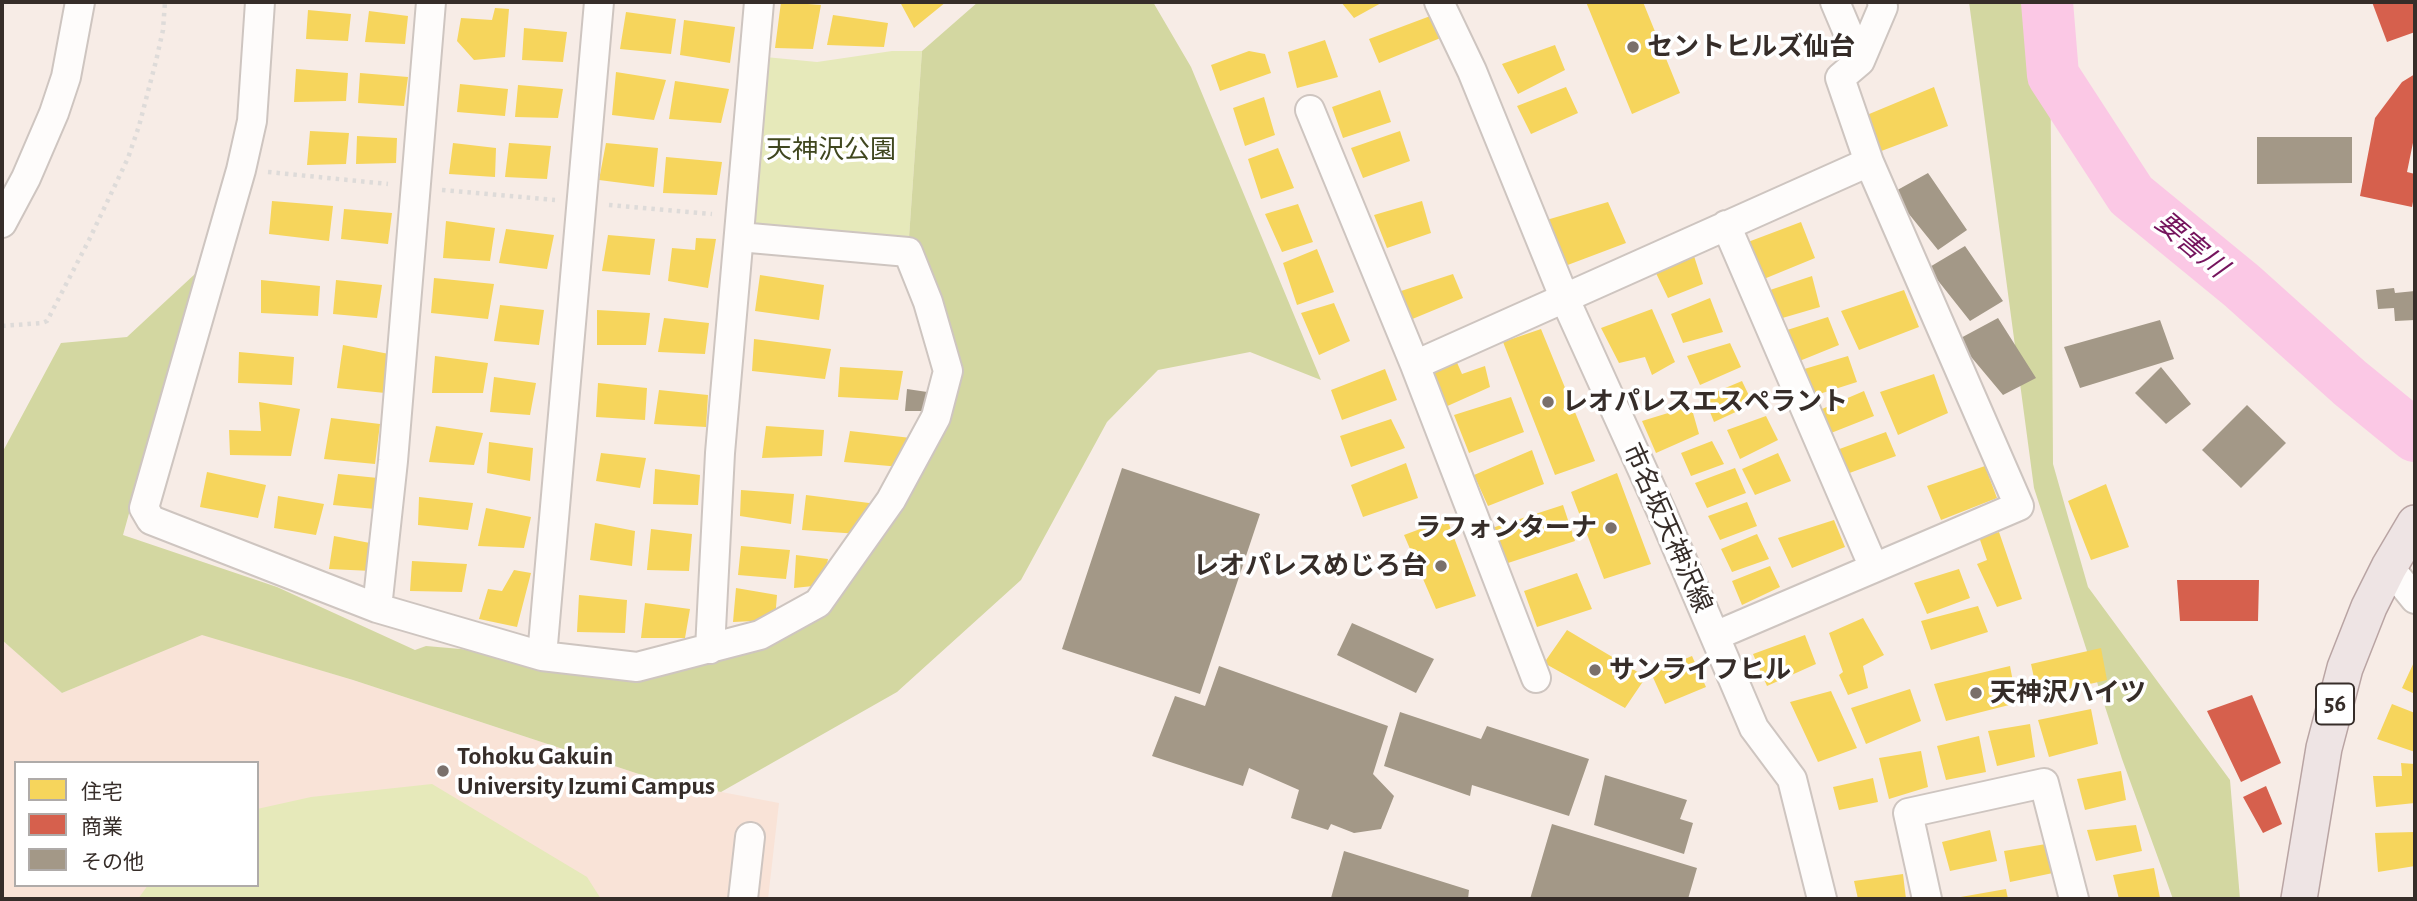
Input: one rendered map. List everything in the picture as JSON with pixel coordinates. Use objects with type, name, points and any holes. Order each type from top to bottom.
[{"type":"main road","name":"56","points":[[2299,899],[2324,748],[2345,668],[2369,607],[2415,523]]},
{"type":"street","points":[[2,223],[26,178],[54,113],[66,77],[80,2]]},
{"type":"street","points":[[260,2],[253,110],[241,170],[144,508],[151,520],[377,608],[542,656],[637,667],[760,635],[818,603],[891,500],[936,417],[948,371],[928,302],[908,251],[740,227]]},
{"type":"street","points":[[377,608],[394,448],[431,2]]},
{"type":"street","points":[[542,656],[599,2]]},
{"type":"street","points":[[710,649],[720,453],[759,2]]},
{"type":"street","name":"市名坂天神沢線","points":[[1439,2],[1472,71],[1564,297],[1754,728],[1793,779],[1822,899]]},
{"type":"street","points":[[1835,2],[1860,61]]},
{"type":"street","points":[[1714,636],[2019,506],[1869,162],[1840,78],[1860,61],[1883,7],[1882,2]]},
{"type":"street","points":[[1310,110],[1415,365],[1536,678]]},
{"type":"street","points":[[1415,365],[1869,162]]},
{"type":"street","points":[[1726,225],[1874,568]]},
{"type":"street","points":[[2389,567],[2415,599]]},
{"type":"street","points":[[1927,899],[1908,813],[2044,783],[2074,899]]},
{"type":"street","points":[[743,899],[750,837]]},
{"type":"path","points":[[2,326],[47,321],[89,240],[128,158],[139,126],[163,30],[165,2]]},
{"type":"path","points":[[241,170],[581,202],[740,227]]},
{"type":"shaded area","name":"Tohoku Gakuin University Izumi Campus","points":[[202,634],[353,680],[654,779],[779,803],[768,899],[2,899],[2,640],[62,693]]},
{"type":"green space","points":[[978,2],[1153,2],[1191,67],[1321,380],[1250,352],[1158,370],[1107,422],[1021,580],[897,692],[721,792],[654,779],[353,680],[202,635],[62,693],[2,640],[2,453],[61,343],[127,337],[196,273],[123,535],[277,587],[415,650],[426,646],[637,667],[818,603],[948,371],[908,252],[922,51]]},
{"type":"green space","points":[[1969,2],[2050,2],[2053,464],[2088,587],[2230,780],[2240,899],[2173,899],[2122,759],[2034,488]]},
{"type":"green space","name":"天神沢公園","points":[[892,51],[922,51],[908,252],[739,237],[755,56],[817,62]]},
{"type":"green space","points":[[432,784],[587,877],[601,899],[138,899],[147,887],[259,887],[259,809],[311,797]]},
{"type":"building: 住宅","points":[[781,2],[821,5],[813,49],[775,48]]},
{"type":"building: 住宅","points":[[900,2],[946,2],[914,28]]},
{"type":"building: 住宅","points":[[1341,2],[1383,2],[1354,18]]},
{"type":"building: 住宅","name":"セントヒルズ仙台","points":[[1586,2],[1643,2],[1680,93],[1632,114]]},
{"type":"building: 住宅","points":[[495,8],[509,9],[505,57],[474,60],[457,41],[461,18],[492,20]]},
{"type":"building: 住宅","points":[[308,10],[351,14],[348,41],[306,39]]},
{"type":"building: 住宅","points":[[369,11],[408,16],[405,44],[365,42]]},
{"type":"building: 住宅","points":[[626,12],[676,19],[671,54],[620,49]]},
{"type":"building: 住宅","points":[[833,15],[888,23],[884,47],[827,45]]},
{"type":"building: 住宅","points":[[1433,15],[1443,37],[1379,63],[1369,39]]},
{"type":"building: 住宅","points":[[684,20],[735,27],[730,63],[680,55]]},
{"type":"building: 住宅","points":[[524,28],[567,32],[563,62],[522,60]]},
{"type":"building: 住宅","points":[[1325,40],[1338,77],[1297,88],[1288,52]]},
{"type":"building: 住宅","points":[[1555,45],[1565,70],[1518,94],[1502,64]]},
{"type":"building: 住宅","points":[[1249,51],[1265,54],[1271,73],[1220,91],[1211,65]]},
{"type":"building: 住宅","points":[[296,69],[348,73],[346,101],[294,102]]},
{"type":"building: 住宅","points":[[616,72],[666,80],[654,120],[612,115]]},
{"type":"building: 住宅","points":[[360,73],[408,77],[404,106],[358,103]]},
{"type":"building: 住宅","points":[[675,81],[729,89],[721,123],[669,119]]},
{"type":"building: 住宅","points":[[460,84],[508,89],[505,116],[457,112]]},
{"type":"building: 住宅","points":[[518,85],[563,89],[558,118],[515,117]]},
{"type":"building: 住宅","points":[[1566,87],[1578,113],[1531,134],[1517,106]]},
{"type":"building: 住宅","points":[[1934,87],[1948,126],[1876,153],[1862,117]]},
{"type":"building: 住宅","points":[[1380,90],[1391,122],[1343,138],[1332,107]]},
{"type":"building: 住宅","points":[[1264,97],[1275,135],[1245,146],[1233,108]]},
{"type":"building: 住宅","points":[[310,131],[349,133],[346,164],[307,165]]},
{"type":"building: 住宅","points":[[1400,131],[1410,161],[1363,178],[1351,148]]},
{"type":"building: 住宅","points":[[357,136],[397,138],[396,163],[356,164]]},
{"type":"building: 住宅","points":[[453,143],[496,148],[495,177],[449,174]]},
{"type":"building: 住宅","points":[[509,143],[551,146],[547,179],[505,177]]},
{"type":"building: 住宅","points":[[606,143],[658,148],[654,187],[599,180]]},
{"type":"building: 住宅","points":[[1278,148],[1294,188],[1261,199],[1248,159]]},
{"type":"building: 住宅","points":[[666,157],[722,162],[717,195],[663,193]]},
{"type":"building: 住宅","points":[[272,201],[333,206],[329,241],[269,234]]},
{"type":"building: 住宅","points":[[1422,201],[1431,233],[1387,248],[1374,215]]},
{"type":"building: 住宅","points":[[1608,202],[1626,243],[1565,266],[1543,221]]},
{"type":"building: 住宅","points":[[1298,204],[1313,242],[1282,252],[1265,214]]},
{"type":"building: 住宅","points":[[344,209],[392,213],[388,244],[341,239]]},
{"type":"building: 住宅","points":[[446,221],[495,228],[490,261],[443,258]]},
{"type":"building: 住宅","points":[[1801,222],[1815,258],[1759,281],[1740,245]]},
{"type":"building: 住宅","points":[[506,229],[554,235],[547,269],[499,263]]},
{"type":"building: 住宅","points":[[608,235],[655,239],[650,275],[602,271]]},
{"type":"building: 住宅","points":[[696,238],[716,239],[708,288],[668,281],[672,248],[695,250]]},
{"type":"building: 住宅","points":[[1317,249],[1334,292],[1297,305],[1283,263]]},
{"type":"building: 住宅","points":[[1694,256],[1703,284],[1668,298],[1654,269]]},
{"type":"building: 住宅","points":[[1453,274],[1463,298],[1410,320],[1398,292]]},
{"type":"building: 住宅","points":[[760,275],[824,285],[819,320],[755,311]]},
{"type":"building: 住宅","points":[[1812,276],[1820,307],[1779,319],[1767,291]]},
{"type":"building: 住宅","points":[[434,278],[494,284],[488,319],[431,313]]},
{"type":"building: 住宅","points":[[261,280],[320,286],[318,316],[261,313]]},
{"type":"building: 住宅","points":[[336,280],[382,285],[377,318],[333,314]]},
{"type":"building: 住宅","points":[[1904,290],[1919,327],[1859,350],[1841,311]]},
{"type":"building: 住宅","points":[[1710,298],[1723,332],[1683,343],[1671,314]]},
{"type":"building: 住宅","points":[[1334,303],[1350,341],[1319,355],[1301,313]]},
{"type":"building: 住宅","points":[[500,305],[544,310],[539,345],[494,341]]},
{"type":"building: 住宅","points":[[1652,309],[1675,362],[1652,375],[1645,357],[1619,363],[1601,328]]},
{"type":"building: 住宅","points":[[597,310],[650,313],[646,345],[597,345]]},
{"type":"building: 住宅","points":[[1828,317],[1839,345],[1797,362],[1784,331]]},
{"type":"building: 住宅","points":[[664,318],[709,323],[705,354],[658,352]]},
{"type":"building: 住宅","name":"レオパレスエスペラント","points":[[1541,329],[1595,461],[1555,475],[1503,342]]},
{"type":"building: 住宅","points":[[754,339],[831,349],[825,379],[752,371]]},
{"type":"building: 住宅","points":[[1730,343],[1741,367],[1700,385],[1687,356]]},
{"type":"building: 住宅","points":[[343,345],[389,354],[385,393],[337,388]]},
{"type":"building: 住宅","points":[[239,352],[294,357],[292,385],[238,383]]},
{"type":"building: 住宅","points":[[435,356],[488,363],[483,393],[432,393]]},
{"type":"building: 住宅","points":[[1848,356],[1857,382],[1813,396],[1801,370]]},
{"type":"building: 住宅","points":[[1455,358],[1462,374],[1485,366],[1490,387],[1443,408],[1429,372]]},
{"type":"building: 住宅","points":[[840,367],[903,371],[898,400],[838,397]]},
{"type":"building: 住宅","points":[[1385,369],[1397,400],[1342,420],[1331,390]]},
{"type":"building: 住宅","points":[[1934,374],[1948,413],[1898,435],[1880,392]]},
{"type":"building: 住宅","points":[[494,377],[536,383],[530,415],[490,412]]},
{"type":"building: 住宅","points":[[1742,381],[1753,404],[1714,422],[1704,397]]},
{"type":"building: 住宅","points":[[598,383],[647,388],[645,420],[596,417]]},
{"type":"building: 住宅","points":[[659,390],[708,395],[706,427],[654,424]]},
{"type":"building: 住宅","points":[[1864,391],[1874,416],[1826,435],[1815,412]]},
{"type":"building: 住宅","points":[[1511,397],[1524,432],[1469,453],[1454,415]]},
{"type":"building: 住宅","points":[[259,402],[300,409],[291,456],[230,455],[229,430],[261,431]]},
{"type":"building: 住宅","points":[[1691,406],[1699,434],[1656,453],[1642,421]]},
{"type":"building: 住宅","points":[[1766,416],[1778,440],[1740,459],[1727,430]]},
{"type":"building: 住宅","points":[[331,418],[380,424],[375,464],[324,459]]},
{"type":"building: 住宅","points":[[1391,419],[1405,448],[1351,467],[1340,436]]},
{"type":"building: 住宅","points":[[436,426],[483,433],[474,465],[429,462]]},
{"type":"building: 住宅","points":[[766,426],[824,430],[822,456],[762,458]]},
{"type":"building: 住宅","points":[[850,431],[911,438],[901,467],[844,462]]},
{"type":"building: 住宅","points":[[1886,432],[1896,456],[1844,475],[1834,451]]},
{"type":"building: 住宅","points":[[1712,441],[1724,464],[1691,476],[1681,453]]},
{"type":"building: 住宅","points":[[489,442],[533,448],[530,481],[487,473]]},
{"type":"building: 住宅","points":[[1532,450],[1544,484],[1488,506],[1474,475]]},
{"type":"building: 住宅","points":[[601,453],[646,458],[640,488],[596,481]]},
{"type":"building: 住宅","points":[[1778,453],[1791,481],[1755,495],[1742,469]]},
{"type":"building: 住宅","points":[[1406,463],[1418,498],[1363,517],[1351,485]]},
{"type":"building: 住宅","points":[[1985,466],[1997,498],[1941,520],[1927,486]]},
{"type":"building: 住宅","points":[[1735,468],[1746,493],[1707,508],[1695,483]]},
{"type":"building: 住宅","points":[[655,469],[700,475],[698,505],[653,504]]},
{"type":"building: 住宅","points":[[207,472],[266,485],[258,518],[200,507]]},
{"type":"building: 住宅","name":"ラフォンターナ","points":[[1617,473],[1651,564],[1604,579],[1571,492]]},
{"type":"building: 住宅","points":[[338,474],[378,478],[375,509],[333,505]]},
{"type":"building: 住宅","points":[[2106,484],[2129,547],[2091,560],[2068,501]]},
{"type":"building: 住宅","points":[[741,490],[794,494],[791,524],[740,516]]},
{"type":"building: 住宅","points":[[806,495],[877,504],[859,534],[802,530]]},
{"type":"building: 住宅","points":[[278,496],[324,504],[316,535],[274,528]]},
{"type":"building: 住宅","points":[[419,497],[473,503],[468,530],[418,525]]},
{"type":"building: 住宅","points":[[1747,502],[1757,526],[1720,540],[1708,516]]},
{"type":"building: 住宅","points":[[1563,505],[1575,541],[1508,563],[1492,528]]},
{"type":"building: 住宅","points":[[486,508],[531,517],[524,548],[478,546]]},
{"type":"building: 住宅","name":"レオパレスめじろ台","points":[[1447,519],[1476,596],[1436,609],[1404,535]]},
{"type":"building: 住宅","points":[[1834,520],[1845,547],[1792,568],[1778,538]]},
{"type":"building: 住宅","points":[[595,523],[635,531],[632,566],[590,560]]},
{"type":"building: 住宅","points":[[651,529],[692,534],[689,571],[647,570]]},
{"type":"building: 住宅","points":[[1999,532],[2022,599],[1997,607],[1977,564],[1987,560],[1979,537]]},
{"type":"building: 住宅","points":[[1757,534],[1769,559],[1732,572],[1721,549]]},
{"type":"building: 住宅","points":[[334,536],[375,544],[372,571],[329,569]]},
{"type":"building: 住宅","points":[[741,546],[790,550],[786,579],[738,575]]},
{"type":"building: 住宅","points":[[796,555],[828,559],[823,585],[794,588]]},
{"type":"building: 住宅","points":[[412,561],[467,564],[462,592],[410,591]]},
{"type":"building: 住宅","points":[[1770,566],[1780,587],[1742,605],[1732,581]]},
{"type":"building: 住宅","points":[[1959,569],[1970,598],[1927,614],[1914,583]]},
{"type":"building: 住宅","points":[[514,570],[531,573],[517,627],[479,619],[488,589],[502,591]]},
{"type":"building: 住宅","points":[[1577,573],[1592,609],[1537,627],[1524,591]]},
{"type":"building: 住宅","points":[[736,588],[777,595],[775,620],[733,622]]},
{"type":"building: 住宅","points":[[579,595],[627,600],[625,633],[577,632]]},
{"type":"building: 住宅","points":[[645,603],[690,609],[685,638],[641,638]]},
{"type":"building: 住宅","points":[[1978,606],[1988,632],[1931,650],[1921,621]]},
{"type":"building: 住宅","points":[[1863,618],[1884,655],[1863,666],[1868,688],[1848,695],[1839,675],[1843,672],[1829,633]]},
{"type":"building: 住宅","name":"サンライフヒル","points":[[1567,630],[1646,677],[1625,708],[1544,663]]},
{"type":"building: 住宅","points":[[1805,635],[1816,664],[1767,686],[1753,654]]},
{"type":"building: 住宅","points":[[2101,648],[2107,680],[2038,696],[2031,664]]},
{"type":"building: 住宅","points":[[1692,656],[1706,687],[1665,704],[1651,673]]},
{"type":"building: 住宅","points":[[2415,660],[2415,694],[2402,688]]},
{"type":"building: 住宅","name":"天神沢ハイツ","points":[[2010,666],[2017,703],[1946,721],[1934,684]]},
{"type":"building: 住宅","points":[[1910,689],[1921,721],[1866,744],[1851,708]]},
{"type":"building: 住宅","points":[[1831,691],[1857,748],[1818,762],[1790,702]]},
{"type":"building: 住宅","points":[[2392,704],[2415,713],[2415,752],[2377,739]]},
{"type":"building: 住宅","points":[[2091,709],[2098,744],[2049,757],[2038,720]]},
{"type":"building: 住宅","points":[[2030,724],[2035,757],[1997,766],[1988,731]]},
{"type":"building: 住宅","points":[[1979,736],[1986,772],[1946,780],[1937,746]]},
{"type":"building: 住宅","points":[[1921,751],[1928,787],[1889,799],[1879,758]]},
{"type":"building: 住宅","points":[[2401,763],[2415,764],[2415,803],[2376,807],[2373,776],[2402,776]]},
{"type":"building: 住宅","points":[[2121,771],[2126,800],[2085,810],[2077,779]]},
{"type":"building: 住宅","points":[[1873,778],[1878,802],[1839,810],[1833,787]]},
{"type":"building: 住宅","points":[[2136,825],[2142,851],[2096,861],[2087,830]]},
{"type":"building: 住宅","points":[[1990,830],[1997,861],[1950,871],[1942,842]]},
{"type":"building: 住宅","points":[[2415,832],[2415,866],[2378,872],[2375,833]]},
{"type":"building: 住宅","points":[[2046,844],[2053,873],[2010,882],[2004,851]]},
{"type":"building: 住宅","points":[[2154,868],[2160,898],[2119,899],[2113,875]]},
{"type":"building: 住宅","points":[[1903,874],[1906,899],[1858,899],[1854,881]]},
{"type":"building: 住宅","points":[[2006,889],[2008,899],[1955,899],[1955,898]]},
{"type":"building: 商業","points":[[2372,2],[2415,2],[2415,32],[2387,42]]},
{"type":"building: 商業","points":[[2415,74],[2415,133],[2407,172],[2415,174],[2412,207],[2360,196],[2375,118],[2402,82]]},
{"type":"building: 商業","points":[[2177,580],[2259,580],[2258,621],[2180,621]]},
{"type":"building: 商業","points":[[2252,695],[2281,763],[2241,782],[2207,711]]},
{"type":"building: 商業","points":[[2266,786],[2282,824],[2263,833],[2243,797]]},
{"type":"building: その他","points":[[2257,137],[2352,137],[2352,183],[2257,184]]},
{"type":"building: その他","points":[[1928,173],[1967,230],[1938,250],[1892,193]]},
{"type":"building: その他","points":[[1965,246],[2003,301],[1970,321],[1928,268]]},
{"type":"building: その他","points":[[2394,288],[2395,293],[2415,291],[2415,320],[2395,321],[2394,308],[2378,309],[2376,290]]},
{"type":"building: その他","points":[[1998,318],[2036,378],[2003,395],[1957,340]]},
{"type":"building: その他","points":[[2160,320],[2174,359],[2080,388],[2064,347]]},
{"type":"building: その他","points":[[2161,367],[2191,404],[2166,424],[2135,393]]},
{"type":"building: その他","points":[[907,389],[934,393],[930,411],[905,411]]},
{"type":"building: その他","points":[[2247,405],[2286,443],[2241,488],[2202,450]]},
{"type":"building: その他","points":[[1122,468],[1260,514],[1200,694],[1062,649]]},
{"type":"building: その他","points":[[1352,623],[1434,659],[1416,693],[1337,655]]},
{"type":"building: その他","points":[[1219,666],[1388,726],[1373,774],[1394,796],[1381,829],[1354,833],[1331,824],[1328,830],[1291,818],[1299,790],[1249,768],[1243,786],[1152,756],[1175,696],[1205,706]]},
{"type":"building: その他","points":[[1400,712],[1481,739],[1487,726],[1589,759],[1569,816],[1472,785],[1470,796],[1384,766]]},
{"type":"building: その他","points":[[1605,775],[1687,800],[1680,819],[1693,823],[1684,854],[1594,825]]},
{"type":"building: その他","points":[[1552,824],[1697,868],[1688,899],[1530,899]]},
{"type":"building: その他","points":[[1344,851],[1469,890],[1468,899],[1331,898]]},
{"type":"waterway","name":"要害川","points":[[2047,2],[2053,75],[2131,195],[2242,286],[2350,383],[2415,436]]},
{"type":"place","name":"セントヒルズ仙台","points":[[1633,47]]},
{"type":"place","name":"レオパレスエスペラント","points":[[1548,402]]},
{"type":"place","name":"ラフォンターナ","points":[[1611,528]]},
{"type":"place","name":"レオパレスめじろ台","points":[[1441,566]]},
{"type":"place","name":"サンライフヒル","points":[[1595,670]]},
{"type":"place","name":"天神沢ハイツ","points":[[1976,693]]},
{"type":"place","name":"Tohoku Gakuin University Izumi Campus","points":[[443,771]]}]
